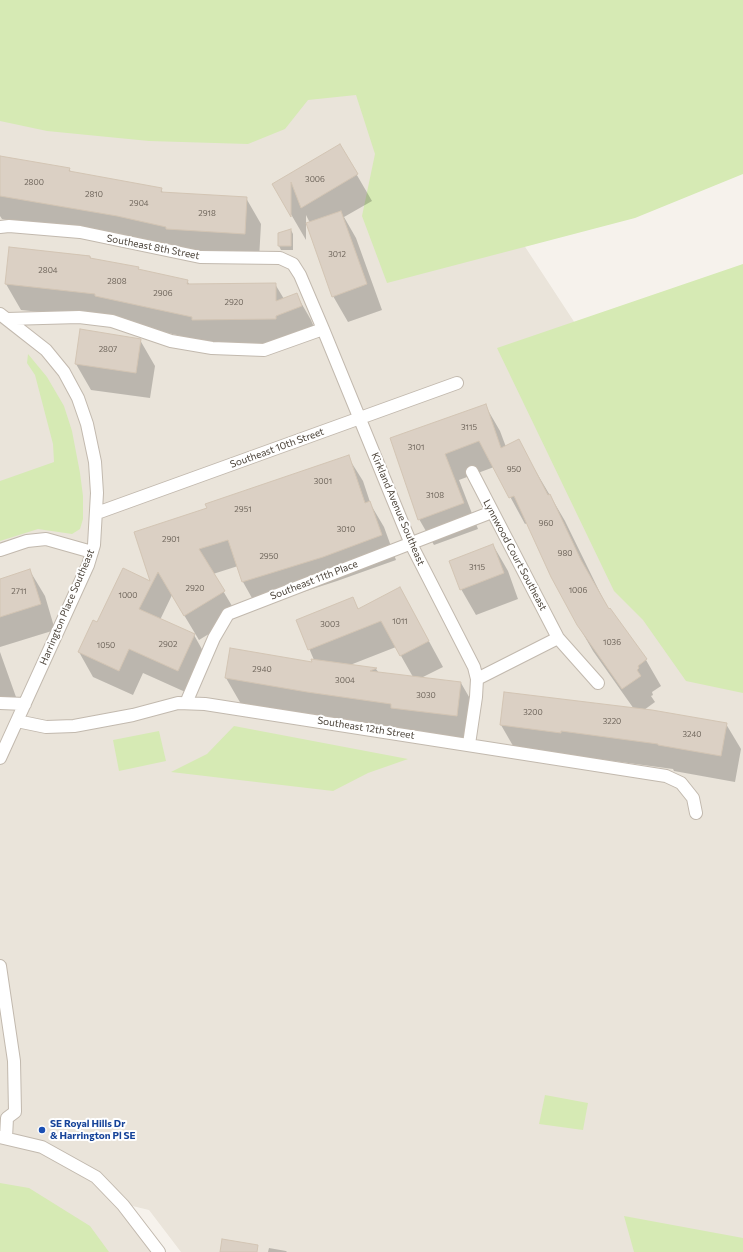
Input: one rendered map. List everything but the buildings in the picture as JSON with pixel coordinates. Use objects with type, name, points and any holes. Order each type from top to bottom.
[{"type":"street","name":"Southeast 8th Street","points":[[0,227],[9,226],[80,232],[200,257],[280,258],[293,264],[300,275]]},
{"type":"street","name":"Kirkland Avenue Southeast","points":[[300,275],[411,544],[474,667],[477,679],[476,697],[469,744]]},
{"type":"street","points":[[4,317],[79,317],[105,320],[148,332],[171,341],[227,349],[264,350],[323,329]]},
{"type":"street","name":"Harrington Place Southeast","points":[[0,758],[88,565],[92,552],[96,513],[95,462],[87,424],[78,398],[64,372],[46,350],[4,317]]},
{"type":"street","name":"Southeast 10th Street","points":[[96,513],[457,383]]},
{"type":"street","name":"Lynnwood Court Southeast","points":[[472,472],[558,638],[598,683]]},
{"type":"street","name":"Southeast 11th Place","points":[[186,703],[214,638],[228,614],[492,512]]},
{"type":"street","points":[[0,550],[27,540],[46,539],[92,552]]},
{"type":"street","points":[[477,679],[558,638]]},
{"type":"street","points":[[0,703],[25,704]]},
{"type":"street","name":"Southeast 12th Street","points":[[17,721],[46,727],[74,726],[133,715],[178,703],[206,704],[666,776],[682,783],[693,798],[696,812]]},
{"type":"street","points":[[0,966],[14,1061],[15,1112],[3,1116],[3,1137],[42,1147],[96,1177],[124,1205],[159,1252]]},
{"type":"shaded area","points":[[0,77],[414,77],[743,580],[743,1252],[181,1252],[149,1210],[116,1202],[155,1252],[0,1252]]},
{"type":"green space","points":[[0,0],[743,0],[743,174],[635,218],[387,283],[362,216],[375,154],[356,95],[308,100],[285,129],[248,144],[149,141],[47,131],[0,121]]},
{"type":"green space","points":[[743,264],[743,693],[686,681],[643,620],[614,591],[497,348]]},
{"type":"green space","points":[[28,354],[47,377],[64,406],[72,431],[80,473],[83,496],[83,519],[80,529],[72,534],[38,529],[0,541],[0,481],[54,462],[53,444],[35,375],[27,363]]},
{"type":"green space","points":[[234,726],[408,759],[368,773],[333,791],[171,772],[207,754]]},
{"type":"green space","points":[[159,731],[166,761],[119,771],[113,740]]},
{"type":"green space","points":[[545,1095],[588,1103],[583,1130],[539,1124]]},
{"type":"green space","points":[[0,1183],[29,1188],[90,1226],[109,1252],[0,1252]]},
{"type":"green space","points":[[624,1216],[743,1238],[743,1252],[634,1252]]},
{"type":"place","name":"SE Royal Hills Dr & Harrington Pl SE","points":[[42,1130]]}]
